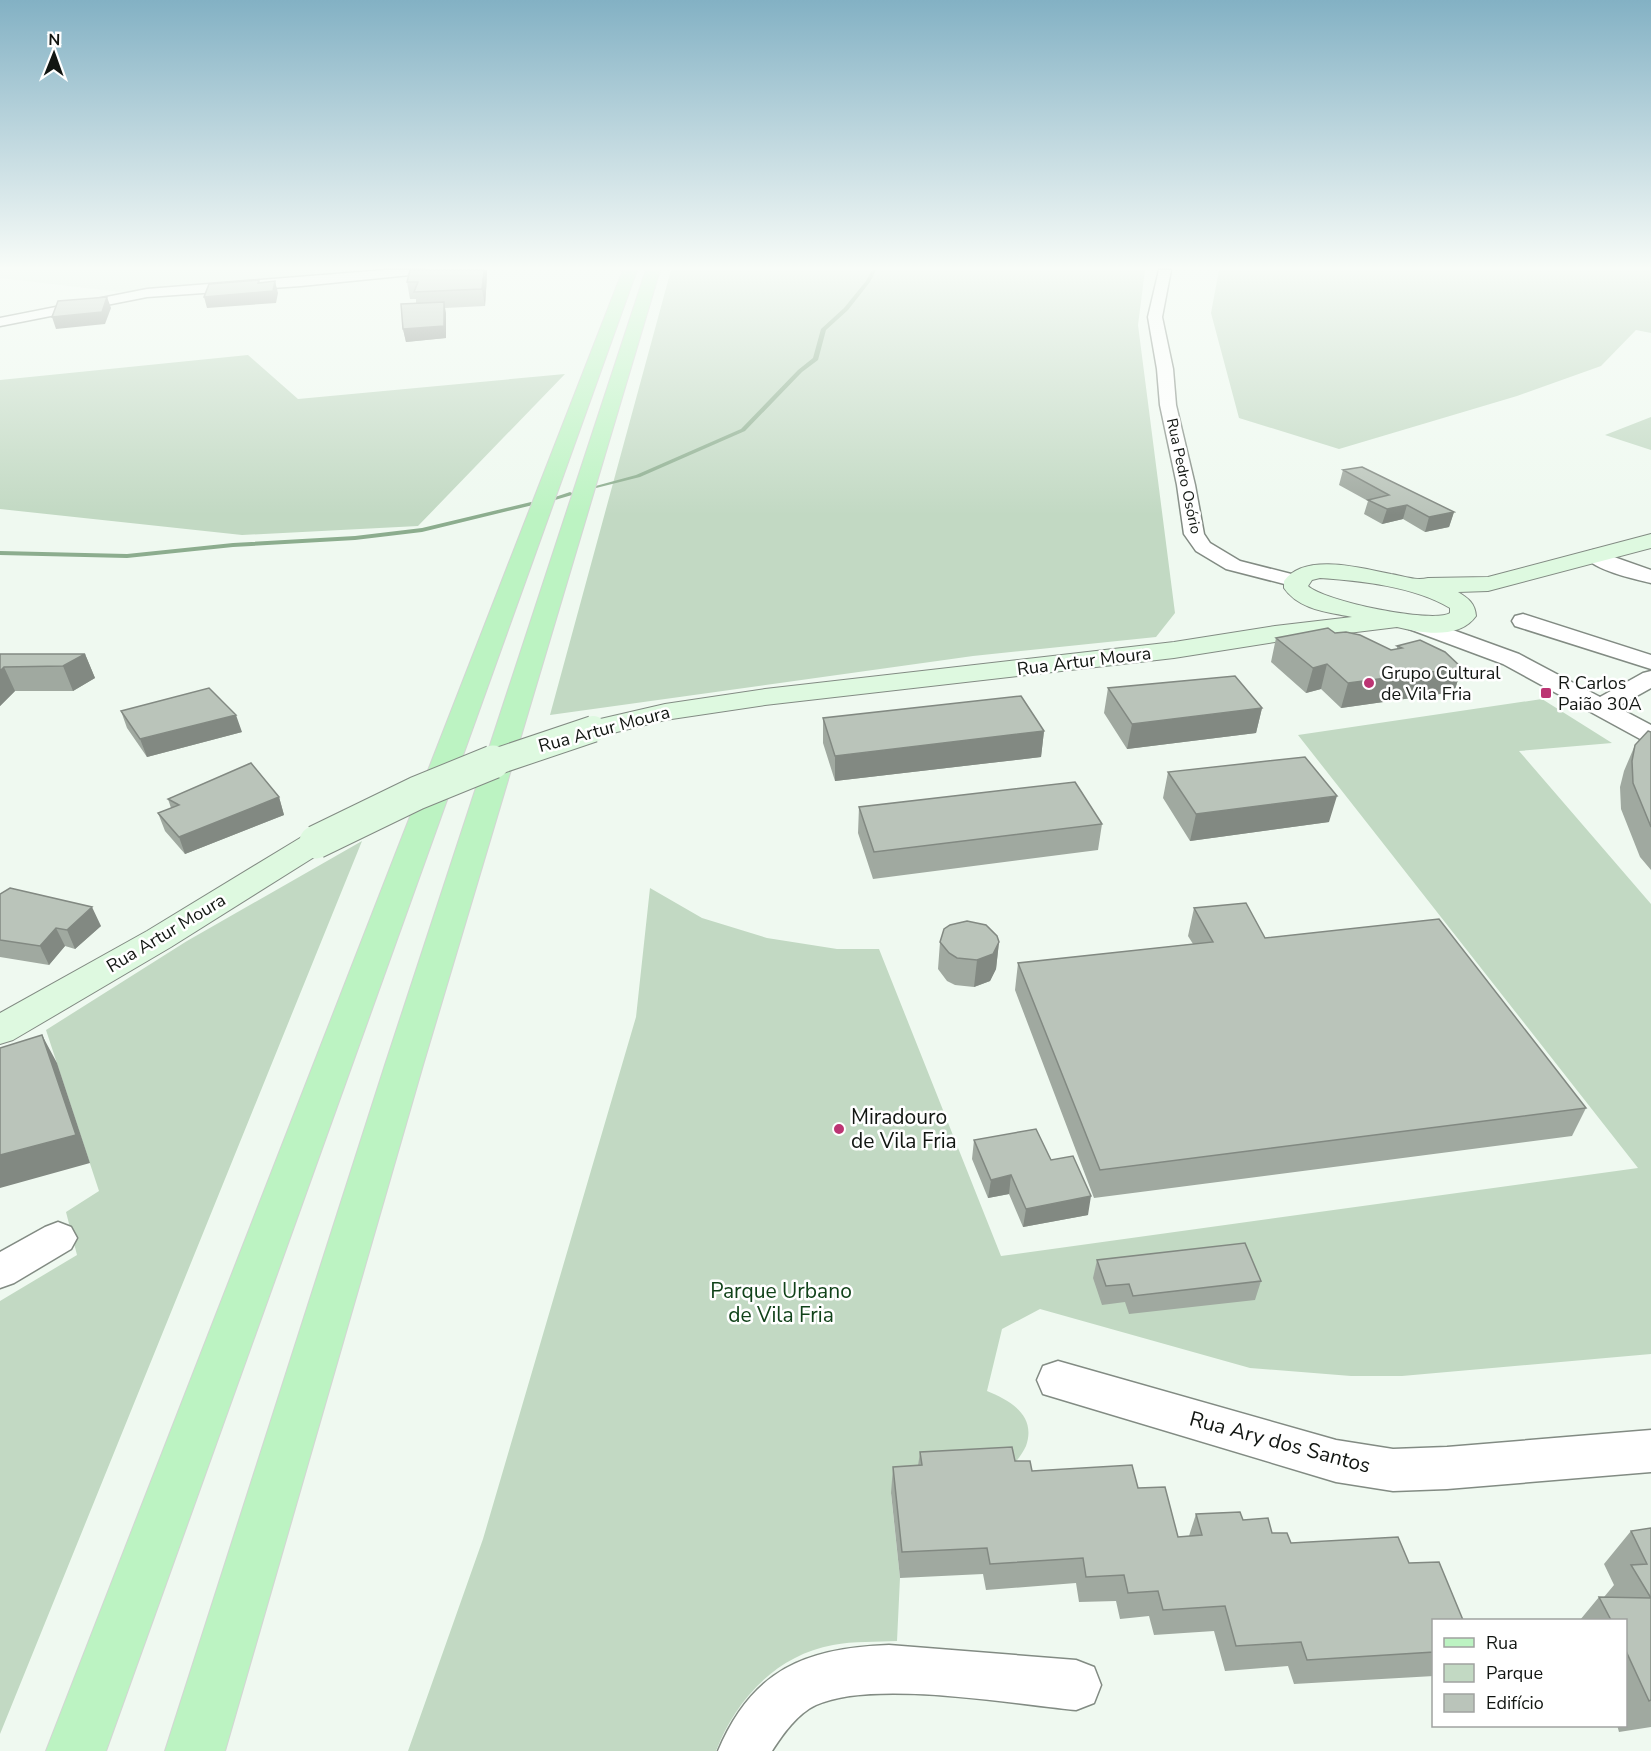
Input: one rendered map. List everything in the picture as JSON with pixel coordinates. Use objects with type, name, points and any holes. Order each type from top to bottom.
[{"type":"main road","points":[[76,1751],[599,352]]},
{"type":"main road","points":[[195,1751],[407,1054],[627,352]]},
{"type":"main road","points":[[1391,582],[1449,585],[1488,584],[1651,541]]},
{"type":"main road","points":[[1463,612],[1458,603],[1442,594],[1391,582],[1330,571],[1304,575],[1302,589],[1320,603],[1407,622],[1450,624],[1463,612],[1472,595],[1488,584]]},
{"type":"main road","name":"Rua Artur Moura","points":[[1275,634],[1300,615],[1302,589]]},
{"type":"main road","name":"Rua Artur Moura","points":[[0,1030],[159,939],[316,842],[363,816],[502,758],[593,729],[665,712],[765,697],[1174,650],[1275,634],[1407,622]]},
{"type":"street","name":"Rua Pedro Osório","points":[[1162,352],[1168,405],[1186,484],[1194,534],[1203,547],[1233,565],[1302,589]]},
{"type":"street","points":[[1594,556],[1651,578]]},
{"type":"street","points":[[1463,612],[1511,659]]},
{"type":"street","points":[[1523,621],[1651,662]]},
{"type":"street","points":[[1407,622],[1511,659],[1651,735]]},
{"type":"street","points":[[1600,708],[1651,678]]},
{"type":"street","points":[[0,1271],[58,1238]]},
{"type":"street","name":"Rua Ary dos Santos","points":[[1058,1380],[1336,1461],[1393,1470],[1447,1468],[1651,1450]]},
{"type":"street","points":[[744,1751],[757,1725],[779,1702],[807,1683],[862,1670],[923,1671],[1076,1685]]},
{"type":"green space","points":[[649,352],[1141,352],[1175,613],[1156,637],[973,656],[550,715]]},
{"type":"green space","points":[[1221,352],[1615,352],[1601,366],[1517,396],[1339,449],[1239,418]]},
{"type":"green space","points":[[248,355],[298,399],[565,374],[418,526],[242,535],[0,509],[0,380]]},
{"type":"green space","points":[[1651,417],[1651,450],[1605,435]]},
{"type":"green space","name":"Parque Urbano de Vila Fria","points":[[1542,699],[1612,743],[1519,751],[1651,904],[1651,1354],[1402,1376],[1351,1376],[1250,1368],[1040,1309],[1002,1329],[987,1391],[1012,1404],[1019,1410],[1028,1426],[1026,1446],[1007,1473],[891,1494],[900,1578],[897,1641],[833,1645],[794,1658],[761,1682],[747,1697],[724,1732],[716,1751],[408,1751],[483,1539],[636,1017],[650,888],[702,918],[767,938],[837,949],[879,949],[1001,1256],[1638,1168],[1298,735]]},
{"type":"green space","points":[[362,841],[0,1734],[0,1301],[77,1255],[66,1212],[99,1191],[46,1030],[187,941]]},
{"type":"building","points":[[1362,467],[1454,512],[1429,517],[1407,505],[1387,509],[1368,500],[1389,495],[1343,470]]},
{"type":"building","points":[[1328,628],[1335,633],[1346,632],[1360,635],[1391,650],[1402,648],[1397,646],[1420,640],[1445,652],[1462,668],[1348,683],[1327,664],[1313,668],[1276,638]]},
{"type":"building","points":[[0,654],[85,654],[63,666],[4,667],[0,671]]},
{"type":"building","points":[[1235,676],[1262,708],[1132,724],[1108,688]]},
{"type":"building","points":[[209,688],[236,715],[140,739],[121,711]]},
{"type":"building","points":[[1021,696],[1044,731],[835,756],[823,718]]},
{"type":"building","points":[[1648,731],[1651,732],[1651,827],[1633,783],[1632,761],[1635,745]]},
{"type":"building","points":[[1305,757],[1337,796],[1196,814],[1168,772]]},
{"type":"building","points":[[251,763],[279,797],[179,837],[158,813],[179,805],[168,799]]},
{"type":"building","points":[[1075,782],[1102,824],[874,852],[859,807]]},
{"type":"building","points":[[10,888],[92,907],[67,930],[56,928],[40,946],[0,940],[0,894]]},
{"type":"building","points":[[1246,903],[1265,938],[1439,919],[1586,1108],[1100,1170],[1018,963],[1213,942],[1194,908]]},
{"type":"building","points":[[967,921],[986,925],[997,936],[999,942],[993,954],[977,960],[957,958],[949,953],[940,942],[944,929],[950,925]]},
{"type":"building","points":[[42,1035],[76,1135],[0,1155],[0,1048]]},
{"type":"building","points":[[1036,1129],[1051,1160],[1073,1156],[1091,1196],[1026,1209],[1011,1175],[991,1180],[974,1140]]},
{"type":"building","points":[[1245,1243],[1261,1281],[1133,1296],[1129,1284],[1106,1286],[1097,1260]]},
{"type":"building","points":[[1012,1447],[1015,1461],[1030,1461],[1032,1471],[1132,1465],[1138,1488],[1165,1487],[1178,1537],[1202,1535],[1196,1514],[1240,1512],[1243,1520],[1268,1518],[1272,1533],[1287,1533],[1291,1543],[1398,1537],[1409,1563],[1439,1562],[1463,1619],[1432,1619],[1432,1652],[1307,1660],[1301,1642],[1236,1646],[1225,1606],[1163,1610],[1158,1591],[1128,1593],[1124,1575],[1086,1577],[1083,1558],[990,1564],[987,1548],[902,1552],[893,1467],[922,1465],[920,1452]]},
{"type":"building","points":[[1651,1528],[1651,1598],[1631,1565],[1647,1564],[1631,1531]]},
{"type":"building","points":[[1599,1597],[1651,1598],[1651,1700],[1649,1701],[1627,1653],[1627,1619],[1610,1619]]},
{"type":"waterway","points":[[594,488],[638,476],[743,430],[800,371],[816,359],[818,352]]},
{"type":"waterway","points":[[555,498],[570,494]]},
{"type":"waterway","points":[[0,553],[127,556],[233,545],[355,538],[422,530],[531,504]]},
{"type":"place","name":"Grupo Cultural de Vila Fria","points":[[1369,683]]},
{"type":"place","name":"R Carlos Paião 30A","points":[[1546,693]]},
{"type":"place","name":"Miradouro de Vila Fria","points":[[839,1129]]}]
